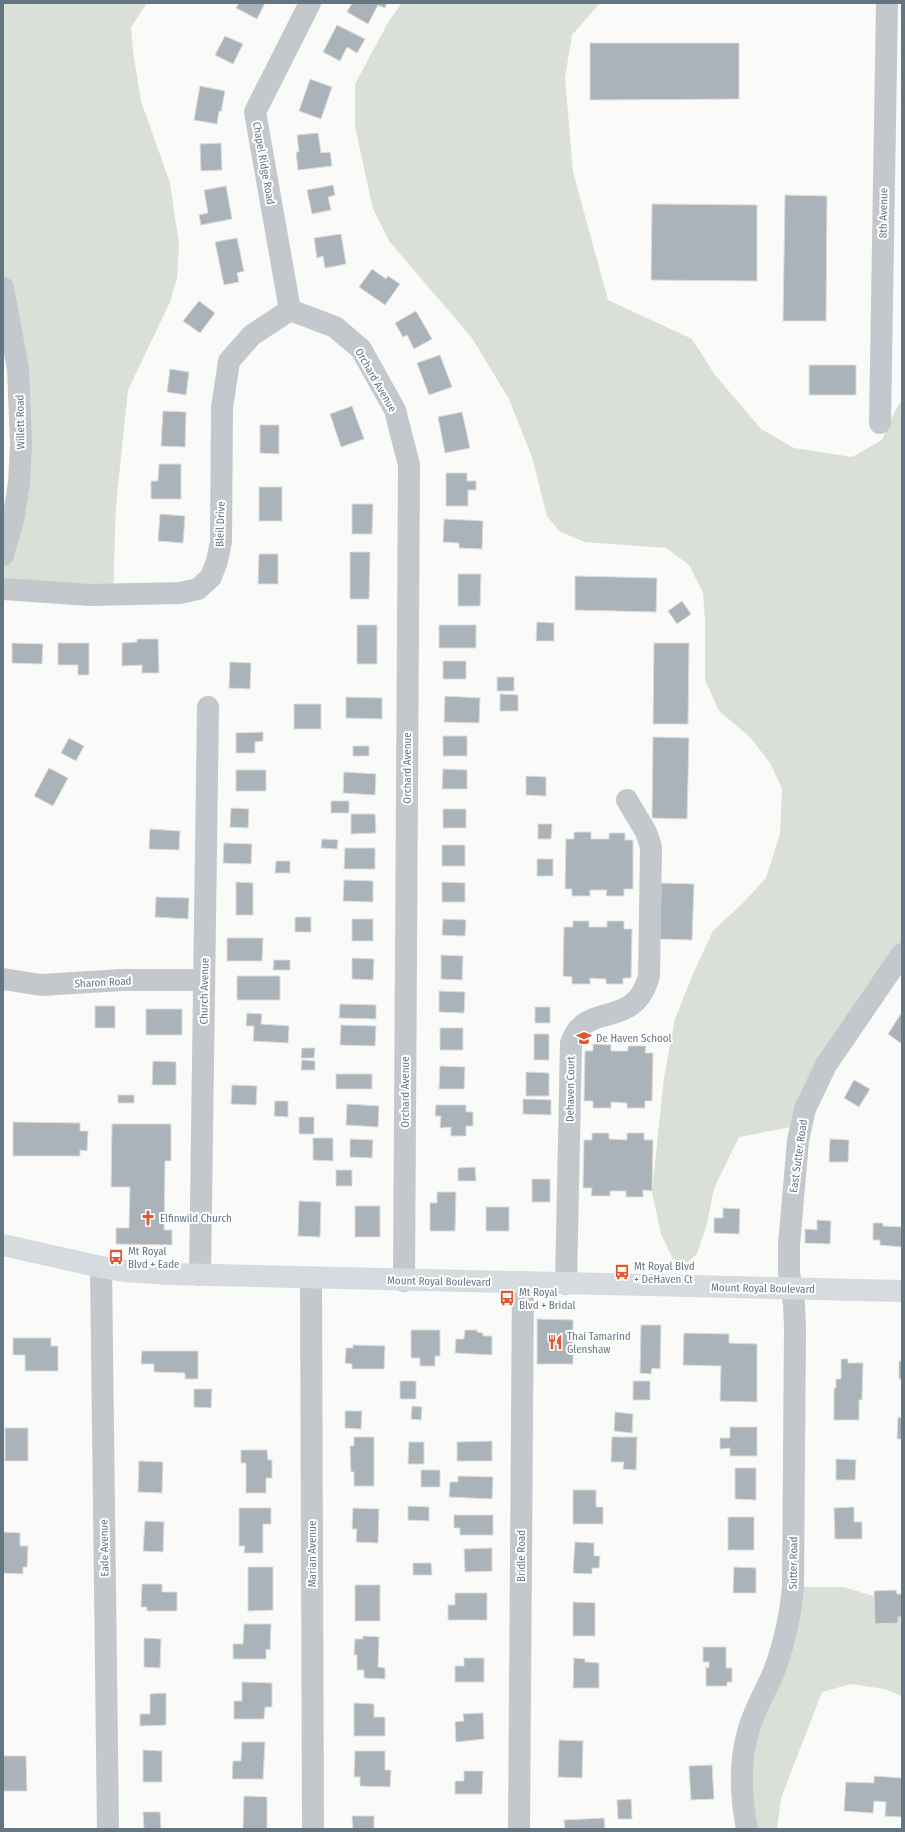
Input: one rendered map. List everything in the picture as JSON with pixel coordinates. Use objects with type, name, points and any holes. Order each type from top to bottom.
[{"type":"main road","name":"Mount Royal Boulevard","points":[[3,1245],[101,1267],[131,1271],[200,1276],[902,1291]]},
{"type":"street","name":"Chapel Ridge Road","points":[[290,310],[255,112],[310,3]]},
{"type":"street","name":"8th Avenue","points":[[880,423],[894,38],[887,3]]},
{"type":"street","name":"Willett Road","points":[[3,288],[18,369],[21,445],[19,483],[13,520],[3,555]]},
{"type":"street","name":"Bleil Drive","points":[[3,588],[90,595],[180,594],[198,589],[211,577],[217,561],[221,542],[222,408],[229,361],[252,335],[290,310]]},
{"type":"street","name":"Orchard Avenue","points":[[290,310],[335,327],[361,349],[395,410],[409,465],[404,1281]]},
{"type":"street","name":"Church Avenue","points":[[200,1276],[208,707]]},
{"type":"street","name":"Dehaven Court","points":[[566,1284],[571,1043],[579,1027],[587,1021],[622,1011],[638,1000],[646,986],[649,976],[651,847],[646,832],[627,800]]},
{"type":"street","name":"East Sutter Road","points":[[792,1289],[789,1273],[789,1245],[798,1141],[805,1109],[826,1065],[902,954]]},
{"type":"street","name":"Sharon Road","points":[[3,979],[41,985],[122,980],[204,980]]},
{"type":"street","name":"Eade Avenue","points":[[101,1267],[108,1829]]},
{"type":"street","name":"Marian Avenue","points":[[311,1278],[313,1829]]},
{"type":"street","name":"Bridle Road","points":[[519,1829],[523,1283]]},
{"type":"street","name":"Sutter Road","points":[[747,1829],[742,1778],[745,1743],[750,1724],[772,1676],[784,1642],[791,1608],[793,1587],[796,1328],[792,1289]]},
{"type":"shaded area","points":[[3,3],[147,3],[131,27],[133,51],[141,101],[170,183],[179,245],[177,278],[170,302],[128,390],[116,505],[113,595],[3,589],[3,555],[19,483],[3,288]]},
{"type":"shaded area","points":[[402,3],[600,3],[572,35],[565,78],[573,172],[608,300],[692,339],[715,375],[761,429],[794,448],[852,457],[882,440],[895,411],[902,400],[902,954],[801,1125],[739,1137],[714,1188],[707,1224],[697,1254],[685,1264],[673,1259],[661,1234],[652,1192],[664,1077],[675,1019],[693,974],[713,931],[744,902],[766,878],[780,834],[782,788],[770,763],[750,737],[719,711],[705,680],[705,620],[703,593],[689,565],[666,548],[584,542],[559,531],[547,516],[533,460],[509,399],[472,338],[389,241],[373,209],[355,126],[355,84],[389,21]]},
{"type":"shaded area","points":[[793,1587],[843,1587],[877,1597],[898,1617],[902,1617],[902,1696],[884,1689],[851,1684],[822,1692],[781,1798],[777,1829],[747,1829],[742,1790]]},
{"type":"building","points":[[239,3],[265,3],[257,19],[236,8]]},
{"type":"building","points":[[352,3],[387,3],[385,8],[378,5],[368,24],[347,12]]},
{"type":"building","points":[[337,25],[365,39],[357,53],[347,47],[340,61],[323,52]]},
{"type":"building","points":[[225,36],[243,44],[233,64],[215,55]]},
{"type":"building","points":[[590,43],[739,43],[739,99],[590,100]]},
{"type":"building","points":[[310,79],[332,87],[321,119],[299,111]]},
{"type":"building","points":[[200,86],[225,91],[217,124],[194,120]]},
{"type":"building","points":[[318,133],[321,153],[330,152],[332,166],[298,170],[296,152],[299,152],[297,135]]},
{"type":"building","points":[[221,143],[222,170],[201,171],[200,144]]},
{"type":"building","points":[[333,185],[335,195],[328,197],[331,210],[312,214],[307,190]]},
{"type":"building","points":[[226,186],[232,219],[201,225],[199,215],[208,213],[204,190]]},
{"type":"building","points":[[785,195],[827,196],[826,321],[783,321]]},
{"type":"building","points":[[652,204],[757,205],[757,281],[651,280]]},
{"type":"building","points":[[341,234],[346,264],[325,268],[323,256],[317,258],[314,238]]},
{"type":"building","points":[[237,238],[244,271],[237,273],[239,282],[224,285],[215,242]]},
{"type":"building","points":[[372,269],[386,279],[388,276],[400,284],[385,305],[359,287]]},
{"type":"building","points":[[199,301],[215,313],[200,333],[183,321]]},
{"type":"building","points":[[416,311],[432,339],[414,349],[407,335],[403,337],[395,323]]},
{"type":"building","points":[[440,355],[452,387],[429,395],[417,363]]},
{"type":"building","points":[[809,365],[856,365],[856,395],[809,395]]},
{"type":"building","points":[[170,369],[189,372],[186,395],[167,392]]},
{"type":"building","points":[[352,406],[364,439],[341,447],[330,414]]},
{"type":"building","points":[[163,411],[186,412],[185,447],[161,446]]},
{"type":"building","points":[[462,412],[470,448],[445,453],[438,417]]},
{"type":"building","points":[[260,425],[279,425],[279,454],[260,453]]},
{"type":"building","points":[[159,464],[181,464],[181,499],[151,499],[151,481],[158,481]]},
{"type":"building","points":[[446,473],[467,473],[467,481],[476,481],[476,490],[468,490],[468,506],[446,506]]},
{"type":"building","points":[[259,487],[282,487],[282,521],[259,521]]},
{"type":"building","points":[[352,504],[373,504],[372,534],[352,534]]},
{"type":"building","points":[[160,514],[185,516],[183,543],[158,541]]},
{"type":"building","points":[[444,519],[483,521],[482,549],[459,548],[459,543],[443,542]]},
{"type":"building","points":[[350,552],[370,552],[369,599],[350,599]]},
{"type":"building","points":[[259,554],[278,554],[278,584],[258,584]]},
{"type":"building","points":[[458,574],[481,574],[480,606],[458,606]]},
{"type":"building","points":[[575,576],[657,578],[656,612],[575,610]]},
{"type":"building","points":[[682,601],[691,614],[677,624],[668,611]]},
{"type":"building","points":[[537,622],[554,623],[554,641],[536,641]]},
{"type":"building","points":[[357,625],[377,625],[377,664],[357,664]]},
{"type":"building","points":[[439,625],[476,625],[476,648],[439,648]]},
{"type":"building","points":[[137,639],[158,639],[159,673],[142,673],[142,665],[122,666],[122,643],[137,642]]},
{"type":"building","points":[[12,643],[43,644],[42,664],[12,663]]},
{"type":"building","points":[[58,643],[89,643],[89,675],[78,675],[78,665],[58,665]]},
{"type":"building","points":[[654,643],[689,643],[688,724],[653,724]]},
{"type":"building","points":[[443,661],[466,661],[466,679],[443,679]]},
{"type":"building","points":[[230,662],[251,663],[250,689],[229,688]]},
{"type":"building","points":[[497,677],[514,677],[514,691],[497,691]]},
{"type":"building","points":[[500,694],[518,695],[518,711],[500,711]]},
{"type":"building","points":[[445,696],[480,698],[479,723],[444,722]]},
{"type":"building","points":[[346,697],[382,698],[382,719],[346,718]]},
{"type":"building","points":[[294,704],[321,704],[321,729],[294,729]]},
{"type":"building","points":[[263,732],[263,741],[255,742],[255,753],[236,753],[236,733]]},
{"type":"building","points":[[443,736],[467,736],[467,756],[443,756]]},
{"type":"building","points":[[653,737],[689,738],[687,819],[652,818]]},
{"type":"building","points":[[69,738],[84,746],[76,761],[61,753]]},
{"type":"building","points":[[353,746],[369,746],[369,756],[353,756]]},
{"type":"building","points":[[49,768],[68,778],[53,806],[34,796]]},
{"type":"building","points":[[443,769],[467,770],[467,789],[442,789]]},
{"type":"building","points":[[236,770],[266,770],[266,791],[236,791]]},
{"type":"building","points":[[344,772],[376,774],[375,795],[343,793]]},
{"type":"building","points":[[526,776],[546,777],[546,796],[526,795]]},
{"type":"building","points":[[331,801],[349,801],[349,813],[331,813]]},
{"type":"building","points":[[231,808],[249,809],[248,828],[230,827]]},
{"type":"building","points":[[443,809],[466,809],[466,828],[443,828]]},
{"type":"building","points":[[351,814],[375,814],[376,833],[351,834]]},
{"type":"building","points":[[538,824],[552,824],[551,839],[538,839]]},
{"type":"building","points":[[150,829],[180,831],[179,850],[149,849]]},
{"type":"building","points":[[574,832],[591,832],[591,839],[609,839],[609,833],[625,833],[625,840],[633,840],[633,889],[624,889],[624,896],[606,896],[607,890],[590,890],[590,896],[572,896],[572,889],[565,889],[566,839],[574,839]]},
{"type":"building","points":[[322,839],[338,840],[337,849],[321,848]]},
{"type":"building","points":[[224,843],[252,844],[251,864],[223,863]]},
{"type":"building","points":[[442,845],[465,845],[465,866],[442,866]]},
{"type":"building","points":[[345,848],[375,848],[375,869],[344,869]]},
{"type":"building","points":[[537,859],[553,859],[553,876],[537,876]]},
{"type":"building","points":[[276,861],[290,861],[290,873],[275,873]]},
{"type":"building","points":[[344,880],[373,881],[373,902],[343,901]]},
{"type":"building","points":[[236,882],[253,883],[253,915],[236,915]]},
{"type":"building","points":[[442,882],[465,883],[465,902],[442,902]]},
{"type":"building","points":[[661,883],[694,884],[692,940],[660,939]]},
{"type":"building","points":[[156,897],[189,898],[188,919],[155,917]]},
{"type":"building","points":[[295,917],[311,917],[311,932],[295,932]]},
{"type":"building","points":[[352,919],[373,919],[373,941],[352,941]]},
{"type":"building","points":[[443,919],[466,920],[465,936],[442,935]]},
{"type":"building","points":[[573,921],[589,921],[589,927],[607,927],[607,921],[624,921],[624,929],[632,929],[631,978],[623,978],[623,984],[606,984],[606,979],[590,978],[590,984],[572,984],[572,977],[563,976],[564,927],[573,927]]},
{"type":"building","points":[[227,938],[263,938],[262,961],[227,961]]},
{"type":"building","points":[[441,955],[463,956],[462,980],[441,979]]},
{"type":"building","points":[[352,958],[374,959],[373,980],[352,979]]},
{"type":"building","points":[[274,960],[290,960],[290,970],[273,970]]},
{"type":"building","points":[[237,976],[280,976],[280,1000],[237,1000]]},
{"type":"building","points":[[439,991],[465,992],[464,1013],[439,1012]]},
{"type":"building","points":[[340,1004],[376,1005],[376,1019],[339,1018]]},
{"type":"building","points":[[95,1006],[115,1006],[115,1028],[95,1028]]},
{"type":"building","points":[[535,1007],[550,1007],[550,1023],[535,1023]]},
{"type":"building","points":[[146,1009],[182,1009],[182,1035],[146,1035]]},
{"type":"building","points":[[902,1012],[902,1044],[888,1034]]},
{"type":"building","points":[[247,1013],[262,1014],[261,1024],[289,1026],[288,1043],[253,1041],[254,1026],[246,1026]]},
{"type":"building","points":[[341,1025],[376,1026],[375,1046],[340,1045]]},
{"type":"building","points":[[440,1028],[463,1028],[463,1050],[440,1050]]},
{"type":"building","points":[[534,1034],[549,1034],[549,1060],[534,1060]]},
{"type":"building","points":[[593,1044],[611,1045],[611,1051],[628,1051],[628,1046],[646,1046],[645,1053],[653,1053],[652,1101],[645,1101],[645,1108],[627,1108],[627,1103],[611,1102],[611,1108],[593,1108],[593,1101],[584,1101],[585,1051],[593,1051]]},
{"type":"building","points":[[302,1048],[315,1048],[314,1058],[301,1058]]},
{"type":"building","points":[[302,1060],[315,1061],[315,1070],[301,1070]]},
{"type":"building","points":[[153,1061],[176,1062],[176,1085],[152,1085]]},
{"type":"building","points":[[440,1066],[465,1067],[464,1089],[439,1089]]},
{"type":"building","points":[[526,1072],[549,1073],[549,1096],[526,1096]]},
{"type":"building","points":[[336,1074],[372,1074],[372,1089],[336,1089]]},
{"type":"building","points":[[854,1080],[870,1089],[859,1107],[844,1098]]},
{"type":"building","points":[[232,1085],[257,1086],[256,1105],[231,1104]]},
{"type":"building","points":[[118,1095],[134,1095],[134,1103],[118,1103]]},
{"type":"building","points":[[523,1099],[551,1100],[551,1115],[523,1114]]},
{"type":"building","points":[[275,1101],[288,1101],[288,1117],[274,1116]]},
{"type":"building","points":[[347,1104],[379,1106],[378,1127],[346,1125]]},
{"type":"building","points":[[436,1105],[466,1105],[466,1112],[473,1112],[473,1126],[466,1126],[466,1136],[451,1136],[451,1127],[440,1128],[441,1116],[435,1116]]},
{"type":"building","points":[[299,1117],[314,1117],[314,1134],[299,1134]]},
{"type":"building","points":[[13,1122],[80,1123],[80,1131],[88,1131],[87,1151],[80,1150],[80,1156],[13,1156]]},
{"type":"building","points":[[112,1124],[171,1124],[171,1161],[165,1161],[164,1230],[172,1230],[172,1245],[116,1244],[116,1228],[129,1228],[130,1187],[111,1187]]},
{"type":"building","points":[[592,1133],[609,1133],[609,1139],[627,1140],[627,1133],[644,1133],[644,1140],[653,1140],[652,1191],[643,1190],[643,1197],[626,1197],[626,1191],[610,1191],[610,1196],[591,1196],[592,1188],[583,1188],[584,1140],[592,1140]]},
{"type":"building","points":[[313,1138],[333,1138],[333,1161],[313,1160]]},
{"type":"building","points":[[350,1139],[373,1140],[372,1158],[350,1157]]},
{"type":"building","points":[[830,1139],[849,1140],[848,1162],[829,1162]]},
{"type":"building","points":[[475,1167],[476,1181],[458,1181],[458,1168]]},
{"type":"building","points":[[336,1170],[352,1170],[352,1186],[336,1186]]},
{"type":"building","points":[[532,1179],[550,1179],[550,1202],[532,1202]]},
{"type":"building","points":[[437,1192],[456,1192],[455,1231],[430,1231],[430,1203],[437,1203]]},
{"type":"building","points":[[299,1201],[321,1202],[320,1237],[298,1236]]},
{"type":"building","points":[[355,1206],[380,1206],[380,1237],[355,1237]]},
{"type":"building","points":[[486,1207],[509,1207],[509,1231],[486,1231]]},
{"type":"building","points":[[723,1208],[740,1209],[739,1234],[714,1233],[714,1218],[723,1218]]},
{"type":"building","points":[[817,1220],[831,1221],[830,1244],[805,1243],[805,1229],[817,1230]]},
{"type":"building","points":[[873,1223],[883,1223],[883,1226],[902,1227],[902,1247],[880,1245],[880,1240],[873,1240]]},
{"type":"building","name":"Thai Tamarind Glenshaw","points":[[537,1319],[573,1320],[573,1364],[537,1364]]},
{"type":"building","points":[[641,1325],[661,1325],[660,1369],[652,1368],[651,1374],[640,1373]]},
{"type":"building","points":[[411,1330],[440,1330],[440,1356],[435,1356],[435,1366],[420,1366],[420,1358],[411,1358]]},
{"type":"building","points":[[465,1330],[477,1330],[477,1332],[483,1333],[483,1336],[492,1336],[492,1355],[455,1353],[456,1339],[464,1339]]},
{"type":"building","points":[[684,1333],[729,1334],[729,1343],[757,1344],[757,1402],[720,1401],[721,1366],[683,1365]]},
{"type":"building","points":[[13,1338],[51,1338],[51,1346],[58,1346],[58,1371],[25,1371],[25,1355],[13,1355]]},
{"type":"building","points":[[353,1345],[385,1346],[384,1369],[352,1369],[352,1364],[345,1363],[346,1348],[353,1348]]},
{"type":"building","points":[[142,1351],[198,1351],[198,1379],[185,1379],[185,1373],[154,1372],[154,1364],[141,1364]]},
{"type":"building","points":[[841,1359],[848,1359],[848,1363],[863,1363],[862,1400],[859,1400],[859,1420],[834,1420],[834,1388],[836,1388],[836,1379],[841,1379]]},
{"type":"building","points":[[899,1361],[902,1361],[902,1379],[899,1379]]},
{"type":"building","points":[[400,1381],[416,1381],[416,1399],[400,1399]]},
{"type":"building","points":[[633,1381],[650,1381],[650,1400],[633,1400]]},
{"type":"building","points":[[194,1389],[212,1389],[211,1408],[194,1407]]},
{"type":"building","points":[[412,1406],[422,1407],[421,1420],[411,1419]]},
{"type":"building","points":[[345,1411],[362,1411],[361,1429],[345,1428]]},
{"type":"building","points":[[615,1412],[633,1414],[632,1433],[614,1431]]},
{"type":"building","points":[[898,1417],[902,1418],[902,1439],[897,1439]]},
{"type":"building","points":[[730,1427],[757,1427],[757,1456],[730,1456],[730,1448],[720,1449],[720,1438],[730,1438]]},
{"type":"building","points":[[5,1428],[28,1428],[28,1461],[5,1461]]},
{"type":"building","points":[[354,1437],[374,1437],[374,1486],[354,1486],[354,1472],[351,1472],[350,1446],[354,1446]]},
{"type":"building","points":[[612,1437],[637,1437],[636,1470],[623,1469],[624,1462],[611,1462]]},
{"type":"building","points":[[492,1441],[492,1461],[457,1461],[457,1442]]},
{"type":"building","points":[[409,1442],[424,1442],[424,1464],[408,1464]]},
{"type":"building","points":[[241,1450],[267,1450],[268,1460],[272,1460],[272,1478],[266,1478],[266,1493],[246,1493],[246,1463],[241,1463]]},
{"type":"building","points":[[836,1459],[856,1460],[855,1480],[836,1480]]},
{"type":"building","points":[[139,1461],[163,1462],[162,1493],[138,1492]]},
{"type":"building","points":[[735,1468],[756,1468],[756,1500],[735,1499]]},
{"type":"building","points":[[421,1470],[440,1470],[440,1487],[421,1487]]},
{"type":"building","points":[[458,1476],[493,1477],[492,1499],[449,1497],[450,1482],[458,1482]]},
{"type":"building","points":[[573,1490],[596,1490],[596,1507],[603,1507],[603,1524],[573,1524]]},
{"type":"building","points":[[408,1506],[429,1507],[429,1521],[408,1520]]},
{"type":"building","points":[[854,1507],[854,1522],[862,1522],[862,1539],[835,1539],[834,1508]]},
{"type":"building","points":[[239,1508],[271,1508],[271,1524],[263,1524],[263,1553],[244,1553],[245,1546],[239,1546]]},
{"type":"building","points":[[353,1508],[379,1509],[378,1543],[356,1542],[357,1529],[352,1529]]},
{"type":"building","points":[[454,1515],[493,1515],[493,1535],[460,1535],[460,1528],[454,1528]]},
{"type":"building","points":[[728,1517],[754,1517],[754,1550],[728,1550]]},
{"type":"building","points":[[145,1521],[164,1522],[163,1552],[143,1551]]},
{"type":"building","points":[[3,1532],[20,1533],[20,1546],[28,1546],[27,1567],[23,1567],[23,1574],[3,1573]]},
{"type":"building","points":[[575,1542],[594,1543],[594,1556],[600,1556],[599,1568],[592,1568],[592,1574],[573,1573]]},
{"type":"building","points":[[492,1548],[492,1571],[465,1572],[464,1549]]},
{"type":"building","points":[[413,1563],[431,1563],[432,1575],[413,1575]]},
{"type":"building","points":[[248,1567],[273,1567],[273,1610],[248,1611]]},
{"type":"building","points":[[734,1567],[756,1568],[756,1593],[733,1593]]},
{"type":"building","points":[[142,1584],[162,1584],[162,1592],[177,1592],[177,1611],[147,1611],[147,1607],[141,1607]]},
{"type":"building","points":[[355,1585],[380,1585],[380,1621],[355,1621]]},
{"type":"building","points":[[896,1590],[897,1594],[902,1594],[902,1617],[898,1617],[898,1623],[875,1624],[874,1591]]},
{"type":"building","points":[[455,1593],[487,1593],[487,1620],[448,1620],[448,1605],[455,1605]]},
{"type":"building","points":[[573,1602],[595,1603],[595,1636],[573,1636]]},
{"type":"building","points":[[244,1624],[271,1624],[270,1650],[266,1649],[266,1659],[233,1659],[233,1644],[243,1644]]},
{"type":"building","points":[[363,1636],[379,1637],[378,1667],[385,1668],[385,1679],[364,1678],[364,1670],[357,1670],[357,1655],[354,1655],[355,1639],[363,1639]]},
{"type":"building","points":[[144,1638],[161,1639],[160,1668],[144,1667]]},
{"type":"building","points":[[703,1647],[726,1647],[726,1668],[732,1668],[732,1682],[727,1682],[727,1686],[706,1686],[706,1667],[709,1668],[709,1662],[703,1662]]},
{"type":"building","points":[[464,1658],[484,1658],[484,1682],[455,1682],[455,1666],[464,1666]]},
{"type":"building","points":[[574,1658],[585,1659],[585,1662],[599,1663],[599,1688],[573,1688]]},
{"type":"building","points":[[242,1682],[272,1683],[272,1707],[265,1707],[264,1719],[234,1719],[234,1701],[242,1701]]},
{"type":"building","points":[[166,1693],[166,1725],[140,1726],[140,1714],[150,1714],[150,1694]]},
{"type":"building","points":[[354,1703],[374,1704],[374,1717],[385,1717],[385,1736],[354,1736]]},
{"type":"building","points":[[483,1713],[484,1739],[456,1742],[455,1722],[464,1721],[463,1714]]},
{"type":"building","points":[[559,1740],[583,1741],[582,1778],[558,1777]]},
{"type":"building","points":[[242,1742],[265,1742],[263,1779],[232,1779],[233,1761],[241,1761]]},
{"type":"building","points":[[143,1750],[162,1751],[162,1782],[143,1782]]},
{"type":"building","points":[[355,1751],[385,1751],[385,1770],[391,1770],[390,1787],[360,1786],[360,1777],[354,1777]]},
{"type":"building","points":[[3,1756],[26,1756],[27,1791],[3,1791]]},
{"type":"building","points":[[712,1765],[714,1799],[691,1800],[689,1766]]},
{"type":"building","points":[[464,1771],[483,1771],[482,1794],[455,1794],[455,1781],[464,1781]]},
{"type":"building","points":[[874,1776],[902,1778],[902,1817],[885,1816],[886,1802],[874,1801],[873,1813],[844,1811],[846,1782],[874,1783]]},
{"type":"building","points":[[244,1796],[267,1797],[267,1829],[243,1829]]},
{"type":"building","points":[[631,1799],[632,1819],[618,1819],[617,1800]]},
{"type":"building","points":[[143,1812],[160,1812],[161,1829],[144,1829]]},
{"type":"building","points":[[352,1816],[374,1816],[374,1829],[353,1829]]},
{"type":"building","points":[[604,1818],[605,1829],[565,1829],[564,1820]]},
{"type":"place","name":"De Haven School","points":[[584,1038]]},
{"type":"place","name":"Elfinwild Church","points":[[148,1218]]},
{"type":"place","name":"Mt Royal Blvd + Eade","points":[[116,1257]]},
{"type":"place","name":"Mt Royal Blvd + DeHaven Ct","points":[[622,1272]]},
{"type":"place","name":"Mt Royal Blvd + Bridal","points":[[507,1298]]},
{"type":"place","name":"Thai Tamarind Glenshaw","points":[[555,1342]]}]
